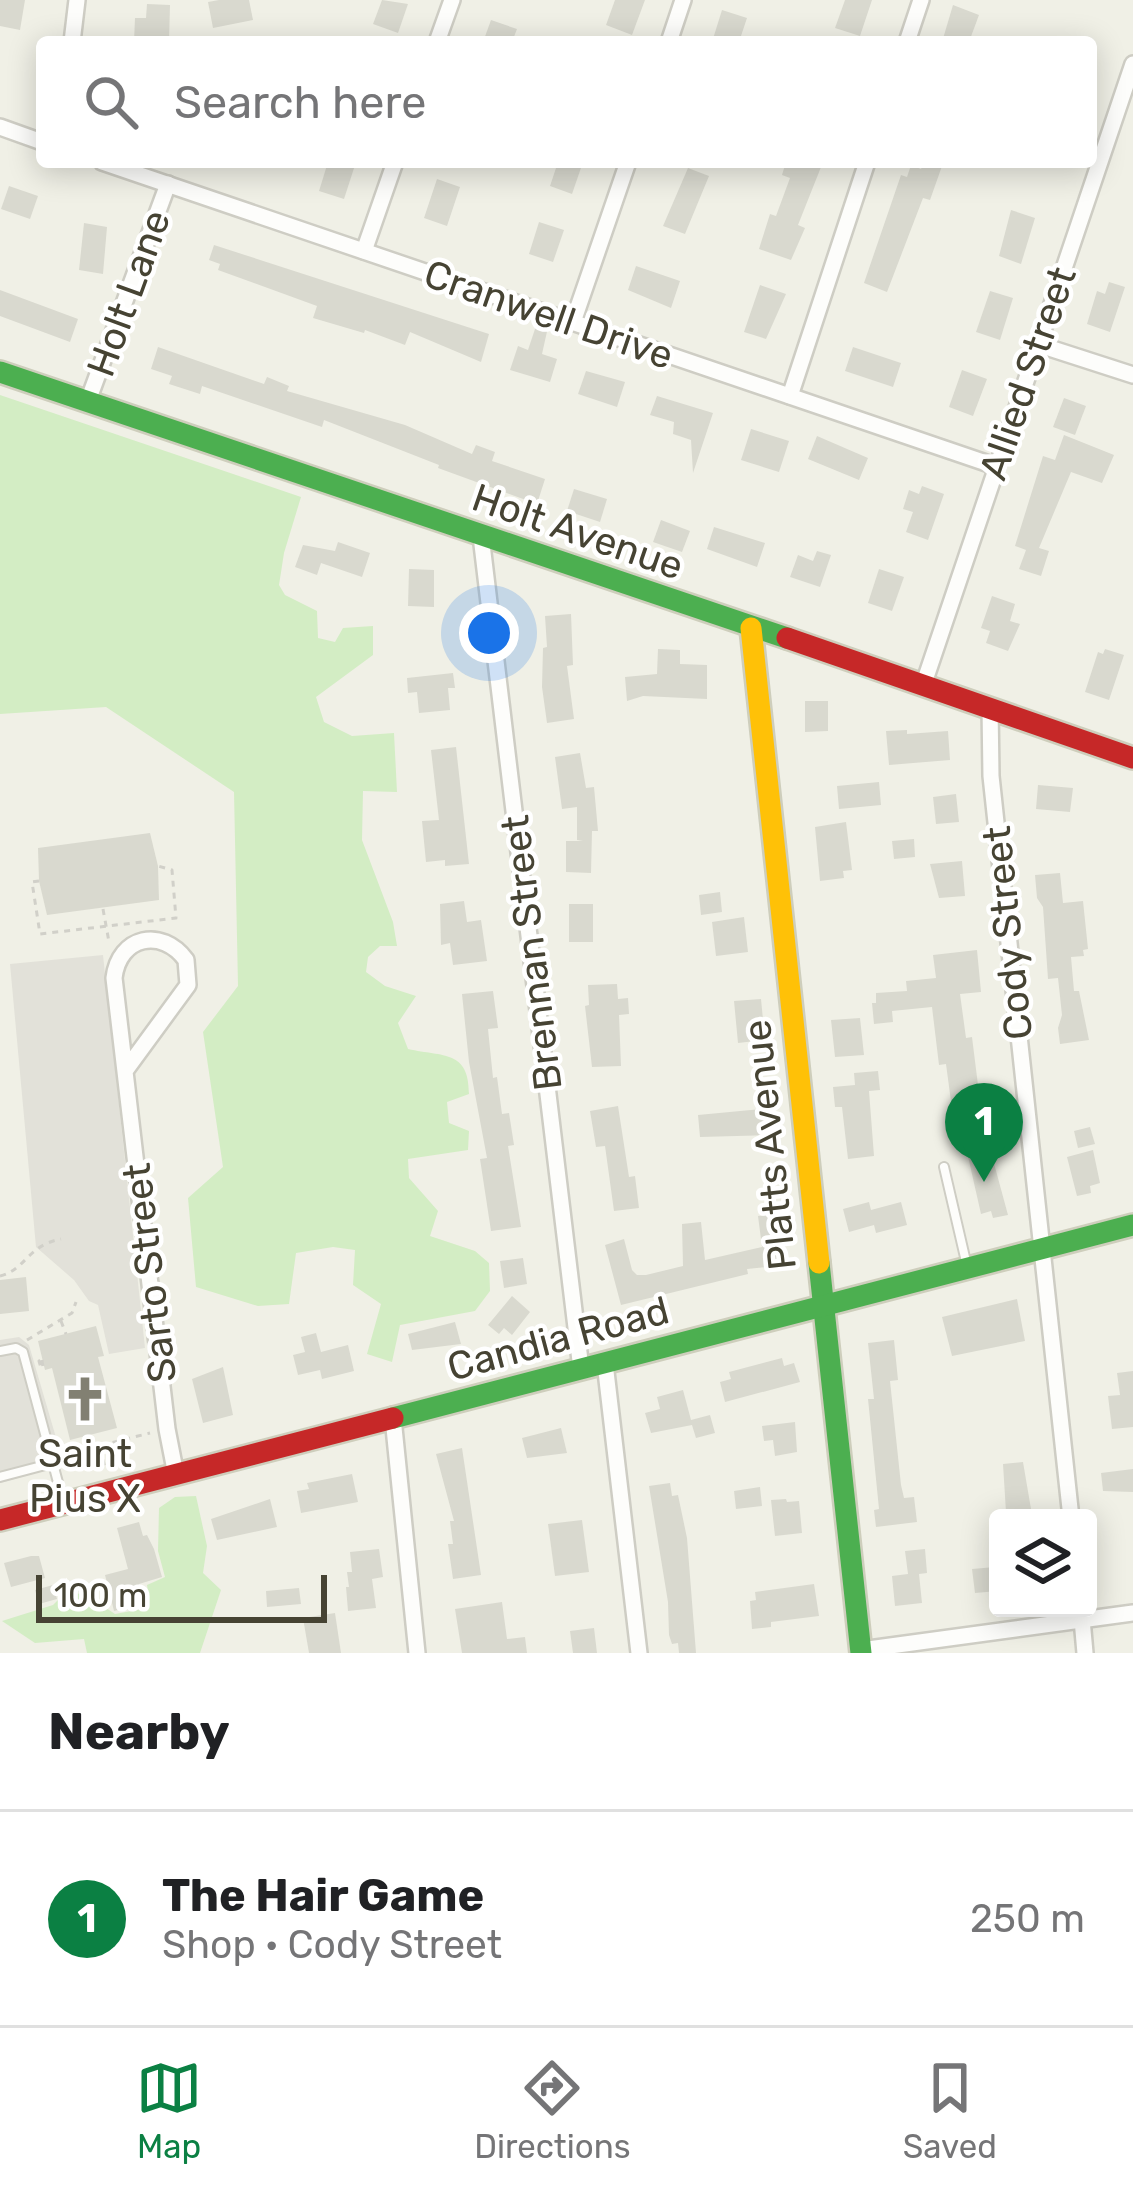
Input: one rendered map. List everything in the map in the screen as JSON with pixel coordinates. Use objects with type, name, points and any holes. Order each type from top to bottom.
[{"type":"street","points":[[73,36],[77,0]]},
{"type":"street","points":[[439,36],[452,0]]},
{"type":"street","points":[[670,36],[683,0]]},
{"type":"street","points":[[909,36],[921,0]]},
{"type":"street","name":"Allied Street","points":[[924,683],[1133,64]]},
{"type":"street","points":[[0,128],[36,140]]},
{"type":"street","name":"Cranwell Drive","points":[[120,168],[995,466]]},
{"type":"street","points":[[364,251],[393,168]]},
{"type":"street","points":[[573,322],[626,168]]},
{"type":"street","points":[[790,396],[865,168]]},
{"type":"street","name":"Holt Lane","points":[[88,401],[167,184]]},
{"type":"street","points":[[1037,344],[1133,375]]},
{"type":"street","name":"Holt Avenue","points":[[0,372],[1132,754]]},
{"type":"street","name":"Brennan Street","points":[[481,536],[581,1369]]},
{"type":"street","name":"Platts Avenue","points":[[751,628],[861,1652]]},
{"type":"street","name":"Cody Street","points":[[990,706],[991,776],[1070,1509]]},
{"type":"street","name":"Sarto Street","points":[[125,1071],[188,986],[186,960],[168,942],[155,938],[130,945],[116,966],[125,1071],[176,1475]]},
{"type":"street","name":"Candia Road","points":[[0,1520],[1133,1225]]},
{"type":"street","points":[[605,1363],[639,1653]]},
{"type":"street","points":[[393,1418],[418,1653]]},
{"type":"street","points":[[1097,1614],[1133,1613]]},
{"type":"street","points":[[861,1652],[1064,1617]]},
{"type":"street","points":[[1081,1617],[1085,1653]]},
{"type":"lane","points":[[944,1167],[967,1268]]},
{"type":"lane","points":[[0,1351],[16,1348],[23,1352],[64,1504]]},
{"type":"lane","points":[[0,1477],[52,1460]]},
{"type":"path","points":[[39,881],[32,882],[40,934],[176,918],[172,870],[158,866]]},
{"type":"path","points":[[103,909],[107,926]]},
{"type":"path","points":[[0,1276],[8,1276],[41,1243],[61,1239]]},
{"type":"path","points":[[23,1352],[27,1340],[72,1312],[76,1302]]},
{"type":"path","points":[[60,1320],[66,1334]]},
{"type":"path","points":[[52,1460],[152,1432]]},
{"type":"path","points":[[97,1445],[103,1471]]},
{"type":"green space","points":[[0,395],[301,497],[279,585],[285,595],[317,611],[318,638],[335,642],[343,628],[373,626],[373,655],[316,697],[324,722],[352,736],[394,733],[397,792],[363,791],[362,840],[393,922],[397,946],[380,946],[368,957],[366,972],[385,986],[416,996],[398,1023],[408,1049],[452,1058],[465,1070],[469,1094],[447,1102],[449,1123],[469,1131],[468,1150],[408,1159],[409,1178],[438,1211],[430,1236],[475,1251],[489,1263],[490,1291],[475,1311],[400,1325],[392,1362],[367,1354],[381,1304],[353,1285],[355,1250],[333,1247],[296,1253],[289,1304],[258,1306],[196,1287],[188,1198],[223,1167],[203,1032],[238,986],[234,792],[106,707],[0,714]]},
{"type":"green space","points":[[196,1496],[207,1546],[203,1573],[221,1590],[200,1653],[87,1653],[84,1639],[35,1643],[2,1621],[53,1605],[68,1590],[115,1614],[142,1609],[149,1598],[147,1585],[165,1577],[158,1551],[159,1508],[175,1497]]},
{"type":"shaded area","points":[[103,955],[145,1348],[109,1354],[98,1305],[36,1247],[10,964]]},
{"type":"shaded area","points":[[19,1337],[29,1345],[64,1465],[0,1483],[0,1340]]},
{"type":"building","points":[[0,0],[25,0],[20,30],[0,26]]},
{"type":"building","points":[[249,0],[253,20],[213,28],[208,2]]},
{"type":"building","points":[[382,0],[408,4],[398,33],[373,24]]},
{"type":"building","points":[[615,0],[645,0],[632,35],[606,25]]},
{"type":"building","points":[[845,0],[872,0],[860,36],[835,28]]},
{"type":"building","points":[[147,4],[170,5],[169,36],[134,36],[135,18],[146,18]]},
{"type":"building","points":[[953,5],[979,15],[971,36],[944,36]]},
{"type":"building","points":[[722,10],[747,18],[741,36],[714,36]]},
{"type":"building","points":[[491,20],[517,29],[514,36],[485,36]]},
{"type":"building","points":[[326,168],[354,168],[344,199],[319,191]]},
{"type":"building","points":[[556,168],[581,168],[572,194],[550,186]]},
{"type":"building","points":[[688,168],[709,176],[685,234],[663,226]]},
{"type":"building","points":[[784,168],[821,168],[798,225],[805,228],[791,260],[759,249],[770,214],[776,216],[790,178],[782,175]]},
{"type":"building","points":[[910,168],[941,168],[930,200],[923,198],[887,292],[864,283],[901,175],[907,177]]},
{"type":"building","points":[[437,179],[460,187],[447,226],[424,218]]},
{"type":"building","points":[[9,186],[38,196],[30,219],[1,209]]},
{"type":"building","points":[[1011,210],[1035,218],[1021,264],[999,256]]},
{"type":"building","points":[[539,222],[564,230],[553,262],[529,254]]},
{"type":"building","points":[[84,223],[107,227],[103,274],[79,270]]},
{"type":"building","points":[[214,245],[489,334],[481,362],[410,332],[405,345],[313,318],[317,306],[218,270],[220,264],[209,260]]},
{"type":"building","points":[[636,266],[680,281],[671,308],[628,290]]},
{"type":"building","points":[[1109,282],[1125,287],[1110,332],[1087,324],[1097,291],[1105,294]]},
{"type":"building","points":[[760,285],[786,294],[766,339],[744,332]]},
{"type":"building","points":[[0,290],[78,319],[70,342],[0,316]]},
{"type":"building","points":[[990,291],[1013,298],[1000,340],[976,332]]},
{"type":"building","points":[[537,323],[548,327],[542,354],[557,359],[550,382],[510,370],[518,346],[528,350]]},
{"type":"building","points":[[158,347],[264,384],[267,377],[289,386],[287,391],[405,425],[472,454],[476,445],[495,452],[492,461],[545,479],[537,504],[324,420],[322,427],[202,386],[200,394],[169,384],[172,376],[151,369]]},
{"type":"building","points":[[853,347],[901,363],[893,387],[845,371]]},
{"type":"building","points":[[962,370],[987,379],[973,416],[949,407]]},
{"type":"building","points":[[586,371],[625,382],[617,407],[578,394]]},
{"type":"building","points":[[657,396],[713,413],[693,473],[691,440],[673,434],[674,422],[650,415]]},
{"type":"building","points":[[1064,398],[1086,406],[1075,435],[1053,427]]},
{"type":"building","points":[[751,429],[789,441],[779,472],[741,460]]},
{"type":"building","points":[[1064,435],[1114,455],[1102,483],[1071,472],[1039,548],[1049,551],[1041,576],[1019,569],[1026,550],[1015,546],[1043,456],[1055,460]]},
{"type":"building","points":[[817,436],[868,458],[859,480],[808,459]]},
{"type":"building","points":[[922,486],[944,494],[928,540],[906,532],[913,512],[903,509],[909,490],[919,494]]},
{"type":"building","points":[[574,489],[607,499],[600,522],[567,511]]},
{"type":"building","points":[[661,520],[690,531],[682,552],[653,542]]},
{"type":"building","points":[[714,527],[765,543],[757,567],[707,549]]},
{"type":"building","points":[[338,542],[370,553],[362,577],[321,563],[317,575],[295,567],[303,545],[335,551]]},
{"type":"building","points":[[817,551],[831,555],[820,587],[790,577],[798,555],[813,561]]},
{"type":"building","points":[[409,569],[434,570],[434,607],[408,606]]},
{"type":"building","points":[[879,569],[904,577],[892,611],[868,603]]},
{"type":"building","points":[[992,596],[1015,604],[1010,621],[1020,624],[1008,651],[986,643],[990,631],[981,628]]},
{"type":"building","points":[[571,614],[573,665],[567,666],[574,719],[547,723],[542,687],[545,616]]},
{"type":"building","points":[[658,649],[680,650],[680,664],[707,665],[707,699],[643,696],[627,701],[625,677],[657,674]]},
{"type":"building","points":[[1105,649],[1124,655],[1109,700],[1085,692],[1098,652],[1103,654]]},
{"type":"building","points":[[453,673],[455,688],[448,688],[450,710],[419,713],[417,692],[408,693],[407,678]]},
{"type":"building","points":[[805,701],[828,701],[828,731],[805,732]]},
{"type":"building","points":[[907,730],[907,734],[948,731],[950,760],[889,765],[886,731]]},
{"type":"building","points":[[456,747],[469,864],[445,866],[445,860],[426,862],[422,821],[439,820],[431,750]]},
{"type":"building","points":[[580,753],[586,788],[594,787],[598,831],[592,831],[591,873],[566,872],[566,841],[583,841],[577,840],[577,807],[562,809],[555,757]]},
{"type":"building","points":[[879,782],[881,805],[839,809],[837,786]]},
{"type":"building","points":[[1038,785],[1073,788],[1070,812],[1036,809]]},
{"type":"building","points":[[956,794],[959,822],[936,824],[933,797]]},
{"type":"building","points":[[846,822],[852,870],[843,871],[844,878],[820,881],[815,827]]},
{"type":"building","points":[[150,833],[159,900],[47,915],[38,848]]},
{"type":"building","points":[[914,839],[915,857],[894,859],[892,841]]},
{"type":"building","points":[[962,861],[965,896],[939,898],[930,864]]},
{"type":"building","points":[[1060,873],[1063,903],[1083,901],[1088,949],[1083,950],[1084,956],[1071,957],[1074,991],[1079,991],[1089,1040],[1060,1044],[1058,978],[1048,979],[1043,907],[1037,898],[1035,875]]},
{"type":"building","points":[[720,892],[722,912],[701,915],[699,895]]},
{"type":"building","points":[[464,901],[467,922],[481,920],[487,961],[453,965],[450,943],[441,945],[440,904]]},
{"type":"building","points":[[569,904],[593,904],[593,942],[569,942]]},
{"type":"building","points":[[744,917],[748,952],[716,956],[712,922]]},
{"type":"building","points":[[977,950],[981,992],[960,994],[966,1038],[972,1037],[981,1109],[991,1108],[994,1133],[986,1134],[1008,1215],[993,1218],[991,1211],[981,1214],[967,1152],[971,1151],[965,1111],[952,1109],[946,1064],[939,1065],[932,1007],[892,1011],[893,1022],[874,1024],[872,1003],[876,1003],[876,993],[907,991],[906,981],[936,978],[933,955]]},
{"type":"building","points":[[617,984],[618,999],[628,998],[629,1014],[619,1015],[621,1066],[592,1067],[585,1006],[589,1005],[588,985]]},
{"type":"building","points":[[493,991],[498,1028],[488,1029],[493,1078],[497,1077],[502,1114],[509,1113],[514,1145],[508,1146],[521,1227],[491,1231],[480,1159],[487,1158],[462,994]]},
{"type":"building","points":[[761,999],[765,1040],[738,1043],[734,1001]]},
{"type":"building","points":[[860,1018],[864,1055],[835,1057],[831,1020]]},
{"type":"building","points":[[878,1071],[880,1090],[869,1091],[874,1156],[848,1159],[842,1107],[835,1107],[833,1087],[855,1085],[854,1073]]},
{"type":"building","points":[[618,1106],[639,1208],[614,1211],[605,1146],[596,1147],[590,1111]]},
{"type":"building","points":[[772,1108],[775,1135],[700,1137],[698,1115]]},
{"type":"building","points":[[1090,1127],[1095,1144],[1078,1148],[1074,1131]]},
{"type":"building","points":[[1093,1150],[1100,1183],[1090,1186],[1091,1193],[1077,1196],[1067,1157]]},
{"type":"building","points":[[869,1202],[871,1210],[901,1202],[907,1225],[876,1233],[874,1225],[849,1232],[843,1209]]},
{"type":"building","points":[[780,1214],[787,1265],[747,1269],[748,1274],[621,1305],[605,1245],[624,1239],[632,1270],[646,1275],[683,1266],[682,1224],[701,1222],[705,1260],[762,1247],[758,1216]]},
{"type":"building","points":[[523,1258],[527,1284],[504,1288],[500,1261]]},
{"type":"building","points":[[26,1277],[29,1311],[0,1314],[0,1280]]},
{"type":"building","points":[[512,1296],[530,1312],[512,1335],[504,1328],[499,1334],[488,1325]]},
{"type":"building","points":[[1017,1299],[1025,1341],[952,1356],[942,1317]]},
{"type":"building","points":[[455,1322],[461,1344],[412,1350],[408,1334]]},
{"type":"building","name":"Saint Pius X","points":[[96,1326],[104,1356],[98,1357],[117,1428],[70,1440],[52,1368],[45,1370],[38,1341]]},
{"type":"building","points":[[316,1333],[321,1352],[348,1345],[354,1371],[322,1379],[320,1370],[298,1375],[293,1355],[305,1352],[301,1337]]},
{"type":"building","points":[[894,1340],[898,1380],[890,1381],[901,1485],[904,1498],[914,1497],[917,1522],[876,1527],[874,1510],[879,1509],[868,1399],[874,1399],[868,1343]]},
{"type":"building","points":[[782,1358],[784,1366],[794,1363],[800,1382],[725,1402],[720,1382],[731,1379],[729,1372]]},
{"type":"building","points":[[223,1367],[233,1415],[203,1423],[192,1379]]},
{"type":"building","points":[[1133,1371],[1133,1427],[1112,1429],[1108,1396],[1120,1395],[1117,1373]]},
{"type":"building","points":[[683,1390],[691,1420],[710,1415],[715,1433],[696,1438],[692,1425],[651,1433],[645,1413],[660,1409],[657,1397]]},
{"type":"building","points":[[795,1422],[797,1452],[775,1456],[773,1440],[764,1441],[762,1426]]},
{"type":"building","points":[[561,1428],[567,1453],[527,1458],[522,1438]]},
{"type":"building","points":[[462,1448],[481,1575],[453,1579],[448,1544],[453,1544],[450,1521],[454,1521],[436,1454]]},
{"type":"building","points":[[1023,1462],[1031,1509],[1006,1509],[1003,1464]]},
{"type":"building","points":[[1133,1469],[1133,1492],[1103,1491],[1101,1473]]},
{"type":"building","points":[[352,1474],[358,1502],[301,1513],[297,1491],[309,1489],[307,1483]]},
{"type":"building","points":[[670,1483],[672,1496],[678,1495],[687,1538],[696,1653],[679,1653],[678,1643],[672,1644],[669,1635],[649,1486]]},
{"type":"building","points":[[760,1487],[762,1506],[736,1509],[734,1491]]},
{"type":"building","points":[[270,1499],[277,1527],[217,1540],[211,1519]]},
{"type":"building","points":[[771,1500],[799,1501],[802,1533],[775,1536]]},
{"type":"building","points":[[582,1520],[589,1572],[555,1576],[548,1524]]},
{"type":"building","points":[[139,1522],[162,1577],[139,1584],[145,1603],[114,1611],[105,1575],[128,1569],[117,1528]]},
{"type":"building","points":[[379,1549],[383,1577],[372,1579],[376,1608],[348,1611],[350,1552]]},
{"type":"building","points":[[925,1549],[927,1573],[919,1574],[922,1603],[895,1606],[892,1576],[908,1574],[905,1551]]},
{"type":"building","points":[[39,1556],[45,1578],[11,1587],[4,1563]]},
{"type":"building","points":[[989,1568],[989,1592],[975,1593],[972,1569]]},
{"type":"building","points":[[814,1584],[819,1616],[752,1629],[750,1601],[756,1600],[755,1592]]},
{"type":"building","points":[[53,1585],[57,1599],[39,1604],[35,1590]]},
{"type":"building","points":[[299,1588],[301,1604],[267,1607],[266,1591]]},
{"type":"building","points":[[502,1602],[507,1639],[525,1637],[527,1653],[462,1653],[455,1609]]},
{"type":"building","points":[[335,1613],[341,1653],[309,1653],[303,1618]]},
{"type":"building","points":[[594,1628],[597,1653],[573,1653],[570,1631]]},
{"type":"traffic: fast","points":[[0,372],[787,638]]},
{"type":"traffic: fast","points":[[393,1418],[1133,1225]]},
{"type":"traffic: fast","points":[[819,1263],[861,1653]]},
{"type":"traffic: slow","points":[[751,628],[819,1263]]},
{"type":"traffic: jam","points":[[787,638],[1133,758]]},
{"type":"traffic: jam","points":[[0,1520],[393,1418]]},
{"type":"place","name":"The Hair Game","points":[[984,1182]]},
{"type":"place","name":"Saint Pius X","points":[[85,1399]]}]
